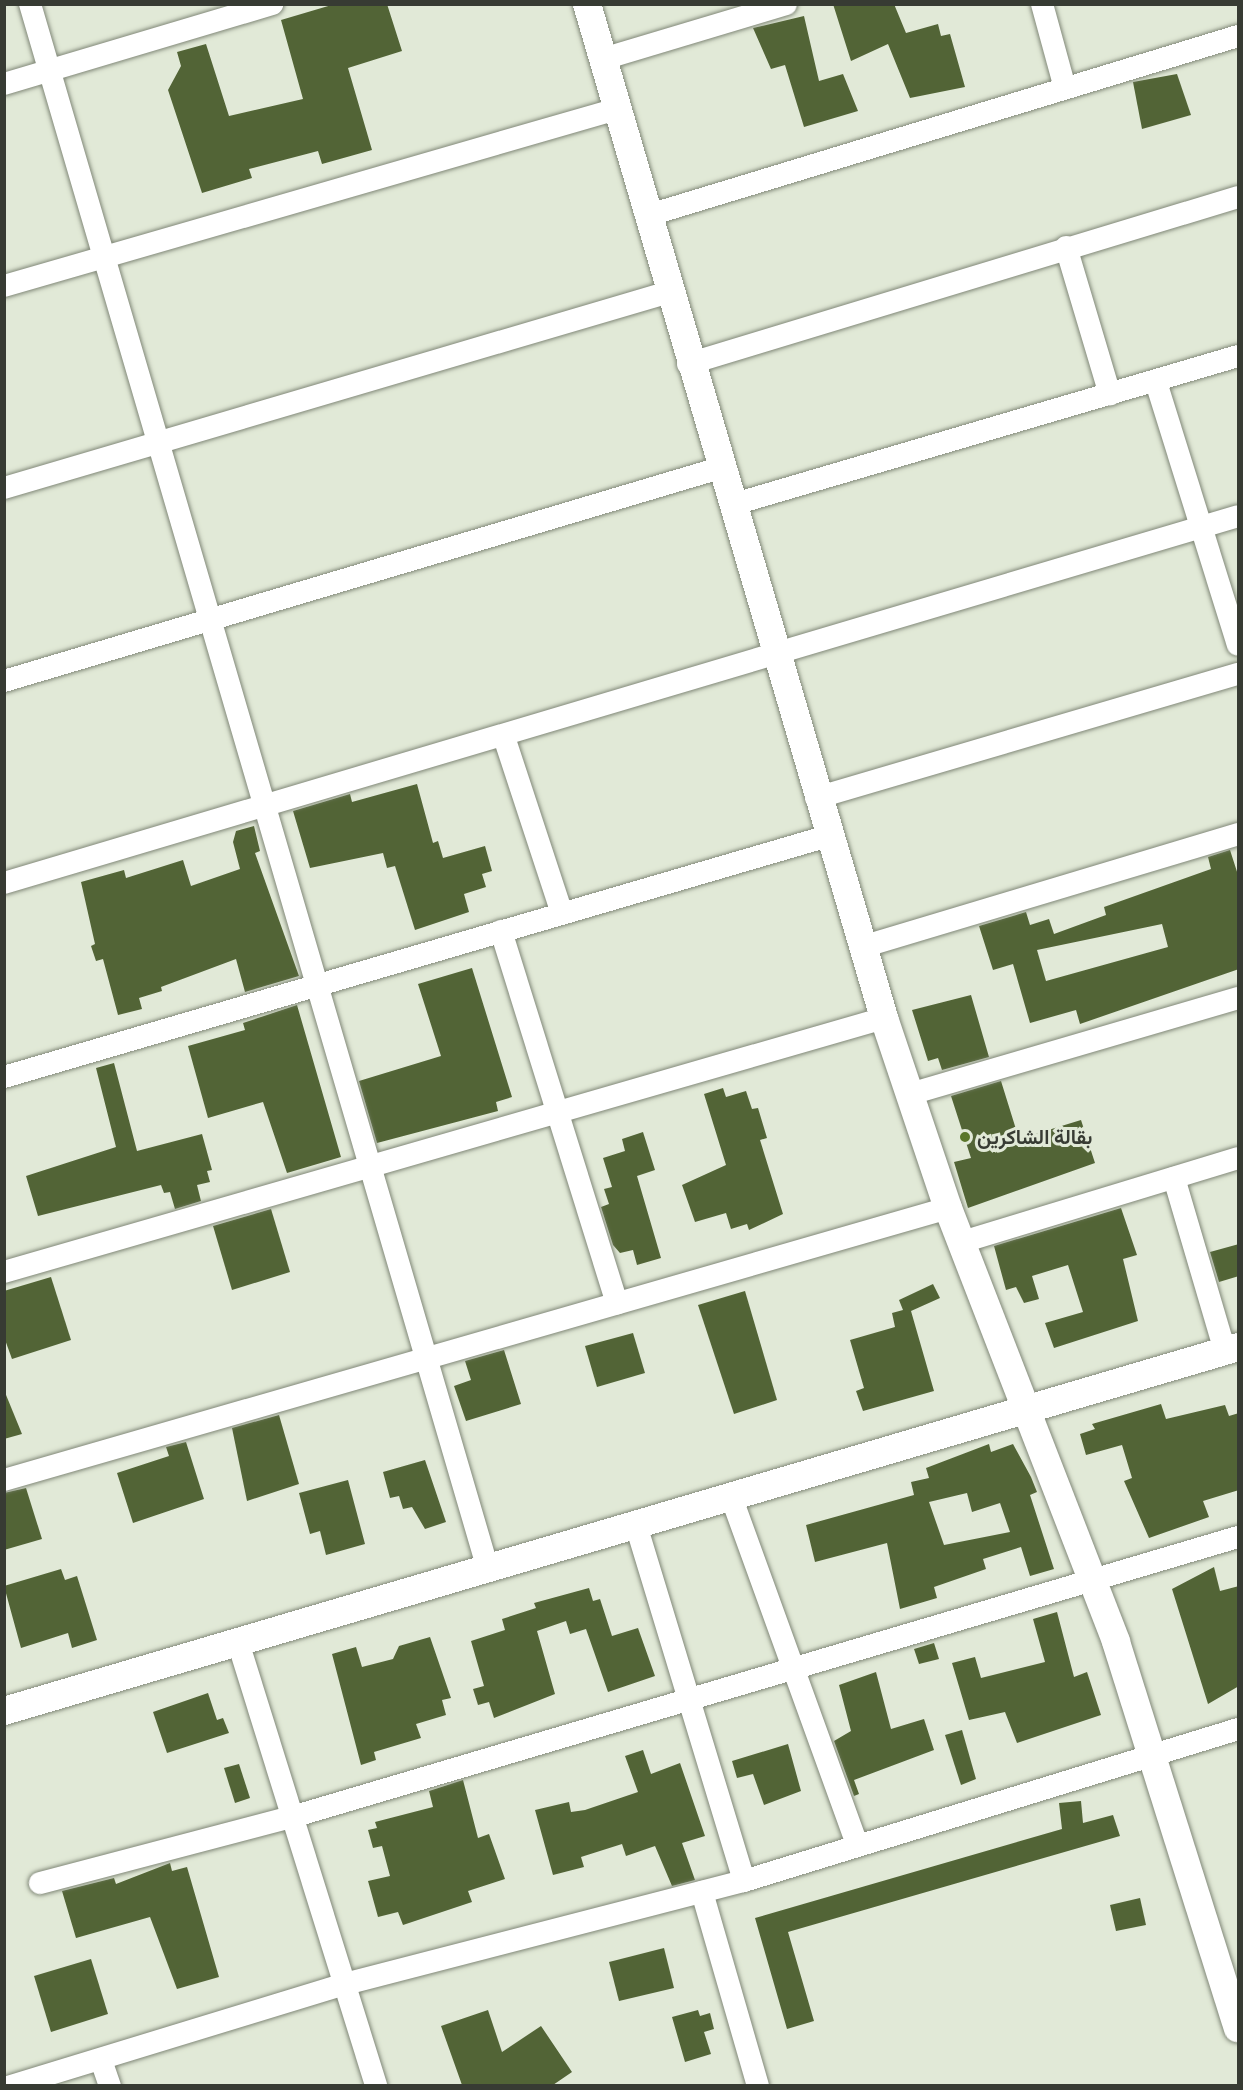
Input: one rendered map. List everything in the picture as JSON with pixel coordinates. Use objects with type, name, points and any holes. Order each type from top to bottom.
[{"type":"street","points":[[30,4],[488,1569]]},
{"type":"street","points":[[4,84],[249,8],[272,4]]},
{"type":"street","points":[[587,4],[688,364],[861,947],[948,1208],[1024,1410],[1094,1581],[1154,1752],[1239,2028]]},
{"type":"street","points":[[603,59],[786,4]]},
{"type":"street","points":[[1042,4],[1065,88]]},
{"type":"street","points":[[646,216],[1239,36]]},
{"type":"street","points":[[4,286],[617,109]]},
{"type":"street","points":[[688,364],[1066,247],[1239,197]]},
{"type":"street","points":[[1066,247],[1110,395]]},
{"type":"street","points":[[4,488],[669,292]]},
{"type":"street","points":[[731,505],[1239,356]]},
{"type":"street","points":[[1156,382],[1239,645]]},
{"type":"street","points":[[4,681],[720,468]]},
{"type":"street","points":[[4,883],[504,737],[1239,516]]},
{"type":"street","points":[[816,798],[1239,674]]},
{"type":"street","points":[[504,737],[562,914]]},
{"type":"street","points":[[861,947],[1239,834]]},
{"type":"street","points":[[4,1077],[828,836]]},
{"type":"street","points":[[501,931],[617,1303]]},
{"type":"street","points":[[910,1094],[1239,998]]},
{"type":"street","points":[[4,1272],[884,1018]]},
{"type":"street","points":[[962,1242],[1239,1158]]},
{"type":"street","points":[[4,1711],[636,1525],[732,1499],[1232,1349],[1174,1178]]},
{"type":"street","points":[[4,1480],[948,1208]]},
{"type":"street","points":[[732,1499],[791,1670],[857,1844]]},
{"type":"street","points":[[636,1525],[744,1881]]},
{"type":"street","points":[[40,1883],[292,1817],[1239,1537]]},
{"type":"street","points":[[238,1642],[376,2085]]},
{"type":"street","points":[[11,2085],[101,2061],[345,1984],[744,1881],[1154,1752],[1239,1729]]},
{"type":"street","points":[[702,1892],[758,2085]]},
{"type":"street","points":[[101,2061],[110,2085]]},
{"type":"building","points":[[335,4],[387,4],[402,51],[348,68],[372,150],[322,164],[318,151],[249,169],[252,178],[202,193],[168,90],[181,66],[177,52],[206,44],[229,116],[303,99],[281,20]]},
{"type":"building","points":[[833,4],[894,4],[906,33],[938,24],[941,36],[950,34],[965,87],[910,98],[888,44],[851,61]]},
{"type":"building","points":[[804,16],[819,81],[843,74],[858,111],[804,127],[785,65],[771,69],[753,28]]},
{"type":"building","points":[[1177,74],[1191,115],[1142,129],[1133,82]]},
{"type":"building","points":[[417,784],[433,843],[438,841],[443,858],[485,846],[492,871],[482,874],[486,887],[464,894],[469,912],[415,930],[395,866],[387,868],[383,853],[310,868],[293,811],[350,794],[352,802]]},
{"type":"building","points":[[254,826],[260,851],[255,853],[299,976],[245,992],[236,959],[161,987],[162,991],[139,998],[142,1009],[118,1015],[103,959],[96,961],[91,946],[95,944],[81,882],[124,870],[126,878],[183,860],[191,886],[240,869],[233,842],[236,831]]},
{"type":"building","points":[[1230,850],[1239,878],[1239,969],[1080,1024],[1076,1010],[1030,1023],[1013,964],[993,970],[979,926],[1026,912],[1030,925],[1049,919],[1054,934],[1106,915],[1104,907],[1211,869],[1208,857]],"holes":[[[1162,924],[1168,947],[1046,981],[1037,950]]]},
{"type":"building","points":[[472,968],[512,1097],[496,1102],[498,1111],[377,1143],[359,1081],[441,1056],[418,984]]},
{"type":"building","points":[[971,995],[989,1057],[942,1070],[938,1058],[928,1061],[912,1010]]},
{"type":"building","points":[[297,1005],[341,1157],[287,1173],[263,1102],[208,1118],[188,1046],[245,1030],[243,1023]]},
{"type":"building","points":[[114,1063],[137,1151],[202,1134],[212,1170],[207,1171],[210,1182],[197,1185],[201,1201],[175,1209],[170,1192],[164,1193],[161,1185],[38,1216],[26,1176],[116,1147],[96,1068]]},
{"type":"building","points":[[1001,1081],[1019,1139],[1081,1120],[1095,1163],[968,1208],[954,1162],[971,1158],[951,1096]]},
{"type":"building","points":[[723,1088],[726,1097],[746,1091],[752,1109],[758,1108],[767,1138],[760,1140],[783,1214],[749,1230],[747,1224],[731,1229],[726,1213],[695,1222],[682,1185],[726,1165],[704,1094]]},
{"type":"building","points":[[643,1132],[655,1170],[637,1176],[661,1258],[637,1265],[633,1250],[620,1253],[613,1245],[601,1207],[609,1204],[604,1189],[612,1187],[603,1158],[625,1151],[622,1139]]},
{"type":"building","points":[[1121,1208],[1137,1255],[1123,1259],[1138,1321],[1054,1348],[1045,1323],[1083,1312],[1068,1265],[1032,1276],[1039,1299],[1024,1303],[1016,1287],[1006,1290],[994,1246]]},
{"type":"building","points":[[271,1209],[290,1272],[232,1290],[213,1226]]},
{"type":"building","points":[[1239,1244],[1239,1276],[1219,1282],[1210,1252]]},
{"type":"building","points":[[51,1277],[71,1340],[12,1359],[4,1337],[4,1291]]},
{"type":"building","points":[[933,1284],[940,1298],[911,1311],[934,1391],[863,1411],[856,1391],[864,1388],[850,1340],[895,1327],[892,1313],[903,1310],[899,1300]]},
{"type":"building","points":[[745,1291],[777,1400],[734,1414],[698,1305]]},
{"type":"building","points":[[633,1333],[645,1373],[597,1387],[585,1346]]},
{"type":"building","points":[[504,1350],[521,1404],[466,1421],[454,1386],[471,1380],[465,1361]]},
{"type":"building","points":[[4,1390],[22,1434],[4,1439]]},
{"type":"building","points":[[1161,1404],[1166,1419],[1225,1405],[1229,1416],[1239,1413],[1239,1490],[1203,1501],[1209,1517],[1149,1538],[1124,1481],[1132,1478],[1122,1445],[1086,1455],[1080,1434],[1095,1429],[1092,1424]]},
{"type":"building","points":[[279,1415],[299,1484],[247,1501],[232,1428]]},
{"type":"building","points":[[186,1442],[204,1499],[133,1523],[117,1473],[169,1456],[166,1447]]},
{"type":"building","points":[[989,1444],[991,1452],[1013,1444],[1037,1492],[1030,1495],[1054,1569],[1030,1576],[1021,1547],[983,1559],[986,1569],[934,1587],[937,1598],[900,1609],[887,1543],[815,1562],[806,1525],[914,1495],[911,1482],[929,1478],[926,1468]],"holes":[[[967,1493],[972,1512],[1000,1503],[1010,1532],[944,1545],[929,1502]]]},
{"type":"building","points":[[425,1460],[446,1522],[425,1529],[412,1507],[403,1509],[399,1496],[390,1498],[383,1472]]},
{"type":"building","points":[[348,1480],[365,1544],[326,1555],[320,1531],[310,1534],[299,1493]]},
{"type":"building","points":[[26,1488],[42,1539],[4,1550],[4,1493]]},
{"type":"building","points":[[1214,1567],[1220,1591],[1239,1586],[1239,1686],[1208,1704],[1172,1589]]},
{"type":"building","points":[[61,1569],[65,1580],[77,1576],[97,1640],[72,1648],[68,1633],[21,1648],[4,1586]]},
{"type":"building","points":[[589,1588],[593,1601],[600,1599],[612,1636],[638,1628],[655,1676],[608,1692],[586,1629],[570,1634],[566,1621],[537,1631],[555,1694],[494,1718],[489,1702],[478,1705],[473,1689],[484,1686],[471,1641],[505,1630],[502,1619],[536,1608],[534,1603]]},
{"type":"building","points":[[1057,1612],[1074,1677],[1087,1672],[1101,1715],[1017,1743],[1005,1712],[969,1720],[952,1663],[975,1657],[981,1678],[1045,1662],[1033,1619]]},
{"type":"building","points":[[430,1637],[451,1698],[442,1700],[446,1715],[416,1724],[421,1738],[374,1752],[376,1760],[361,1765],[332,1654],[356,1647],[362,1667],[393,1659],[399,1646]]},
{"type":"building","points":[[934,1643],[939,1659],[919,1664],[914,1649]]},
{"type":"building","points":[[876,1672],[891,1729],[924,1719],[934,1750],[854,1780],[859,1794],[854,1796],[834,1741],[851,1731],[839,1685]]},
{"type":"building","points":[[208,1693],[217,1720],[223,1718],[229,1733],[167,1753],[153,1712]]},
{"type":"building","points":[[962,1730],[976,1779],[961,1785],[945,1735]]},
{"type":"building","points":[[788,1744],[801,1791],[764,1805],[753,1774],[737,1778],[732,1761]]},
{"type":"building","points":[[643,1750],[651,1774],[680,1763],[705,1836],[682,1843],[695,1880],[672,1886],[655,1846],[626,1856],[622,1844],[581,1857],[584,1867],[553,1875],[535,1810],[569,1802],[571,1812],[585,1810],[638,1792],[625,1756]]},
{"type":"building","points":[[239,1764],[250,1798],[235,1803],[224,1768]]},
{"type":"building","points":[[463,1780],[478,1838],[489,1834],[505,1879],[468,1891],[472,1902],[403,1925],[398,1912],[378,1917],[368,1881],[390,1876],[382,1846],[373,1848],[368,1830],[377,1828],[375,1822],[433,1807],[429,1791]]},
{"type":"building","points":[[1081,1801],[1083,1823],[1113,1815],[1120,1836],[788,1932],[814,2021],[787,2029],[755,1918],[1062,1829],[1059,1803]]},
{"type":"building","points":[[170,1863],[172,1871],[187,1867],[219,1977],[177,1989],[150,1917],[76,1938],[62,1891],[114,1878],[116,1884]]},
{"type":"building","points":[[1140,1898],[1146,1925],[1116,1931],[1110,1905]]},
{"type":"building","points":[[664,1948],[674,1988],[619,2001],[609,1962]]},
{"type":"building","points":[[91,1959],[108,2014],[51,2032],[34,1976]]},
{"type":"building","points":[[488,2010],[502,2052],[541,2026],[572,2072],[553,2085],[462,2085],[441,2026]]},
{"type":"building","points":[[698,2010],[700,2016],[710,2013],[714,2029],[704,2032],[711,2054],[685,2062],[672,2017]]},
{"type":"place","name":"بقالة الشاكرين","points":[[965,1137]]}]
